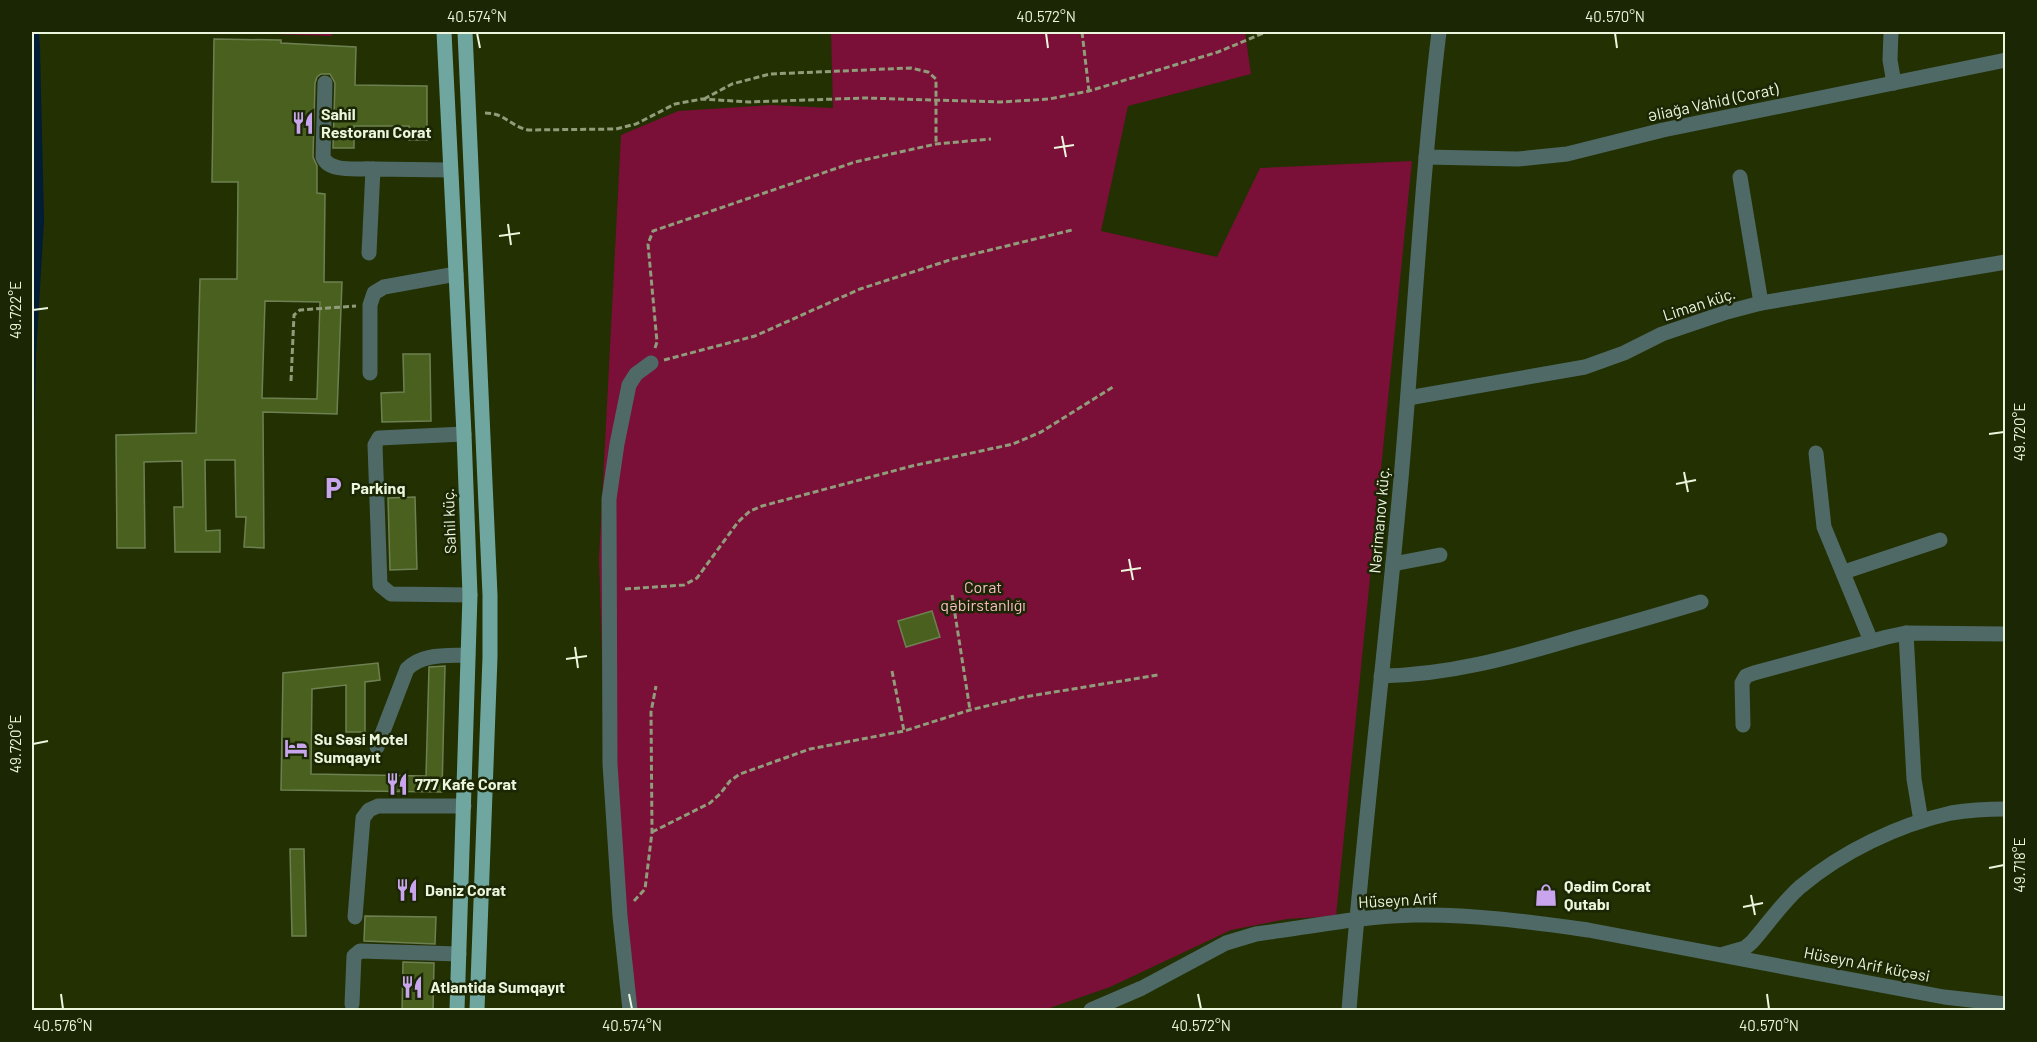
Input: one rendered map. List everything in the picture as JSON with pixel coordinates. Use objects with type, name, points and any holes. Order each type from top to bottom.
[{"type":"main road","name":"Sahil küç.","points":[[444,32],[470,595],[457,1011]]},
{"type":"main road","points":[[465,32],[490,595],[490,657],[477,1011]]},
{"type":"street","name":"Nərimanov küç.","points":[[1349,1011],[1356,920],[1393,564],[1426,157],[1439,32]]},
{"type":"street","points":[[1891,32],[1890,60],[1893,83]]},
{"type":"street","name":"Əliağa Vahid (Corat)","points":[[1426,157],[1518,159],[1567,154],[1664,130],[2006,60]]},
{"type":"street","points":[[325,83],[323,157],[325,163],[332,167],[450,170]]},
{"type":"street","points":[[369,253],[373,169]]},
{"type":"street","points":[[1740,177],[1761,303]]},
{"type":"street","name":"Liman küç.","points":[[1408,398],[1585,367],[1624,353],[1662,334],[1761,303],[2006,262]]},
{"type":"street","points":[[370,373],[370,305],[374,293],[384,286],[456,274]]},
{"type":"street","points":[[630,1011],[620,915],[610,764],[609,499],[629,385],[636,374],[651,363]]},
{"type":"street","points":[[464,434],[379,438],[375,445],[380,585],[391,594],[470,595]]},
{"type":"street","points":[[1816,453],[1824,527],[1871,641]]},
{"type":"street","points":[[1844,572],[1940,540]]},
{"type":"street","points":[[1393,564],[1440,555]]},
{"type":"street","points":[[1381,676],[1445,672],[1503,660],[1701,602]]},
{"type":"street","points":[[1906,633],[1914,779],[1921,821]]},
{"type":"street","points":[[1743,725],[1742,683],[1746,676],[1906,633],[2006,634]]},
{"type":"street","points":[[377,747],[407,669],[415,661],[424,658],[468,655]]},
{"type":"street","points":[[355,917],[363,818],[369,810],[378,806],[464,806]]},
{"type":"street","points":[[1722,955],[1744,948],[1752,942],[1799,888],[1833,862],[1884,836],[1921,821],[1952,813],[2006,809]]},
{"type":"street","name":"Hüseyn Arif","points":[[1091,1011],[1226,943],[1256,934],[1356,920],[1445,915],[1535,923],[1588,930],[1722,955]]},
{"type":"street","points":[[1763,930],[1761,945],[1764,954],[1779,966]]},
{"type":"street","points":[[352,1004],[354,956],[360,951],[459,954]]},
{"type":"street","name":"Hüseyn Arif küçəsi","points":[[1722,955],[1944,997],[2006,1004]]},
{"type":"path","points":[[1082,32],[1089,91]]},
{"type":"path","points":[[468,113],[495,113],[519,128],[528,130],[616,129],[636,124],[675,104],[702,99],[749,102],[865,98],[1002,102],[1049,99],[1089,91],[1218,52],[1266,32]]},
{"type":"path","points":[[702,99],[732,84],[770,74],[911,68],[928,72],[936,79],[936,144]]},
{"type":"path","points":[[651,363],[657,342],[648,244],[653,231],[855,162],[936,144],[990,139]]},
{"type":"path","points":[[651,363],[755,336],[860,289],[953,259],[1072,231]]},
{"type":"path","points":[[291,381],[294,315],[300,310],[370,305]]},
{"type":"path","points":[[608,590],[684,585],[697,578],[738,522],[750,511],[912,466],[1013,444],[1041,432],[1113,387]]},
{"type":"path","points":[[952,595],[970,710]]},
{"type":"path","points":[[892,671],[904,731]]},
{"type":"path","points":[[652,832],[710,803],[720,795],[730,781],[741,774],[810,749],[904,731],[970,710],[1024,697],[1158,675]]},
{"type":"path","points":[[620,915],[645,889],[652,832],[651,712],[656,686]]},
{"type":"green space","points":[[332,32],[332,36],[250,33]]},
{"type":"green space","name":"Corat qəbirstanlığı","points":[[831,32],[1245,32],[1251,74],[1128,106],[1101,231],[1217,257],[1260,168],[1412,161],[1336,916],[1287,919],[1231,930],[1110,987],[1044,1010],[624,1010],[608,848],[599,559],[621,135],[678,111],[771,105],[833,108]]},
{"type":"water","points":[[32,32],[39,32],[44,221],[36,354],[32,545]]},
{"type":"water","points":[[32,714],[34,930],[32,1010]]},
{"type":"building","points":[[214,39],[281,40],[281,43],[356,47],[355,85],[427,86],[427,140],[409,140],[409,126],[354,126],[354,148],[333,148],[335,83],[330,74],[321,74],[317,77],[313,157],[317,166],[317,193],[325,194],[324,282],[342,282],[337,414],[263,412],[264,548],[244,547],[246,517],[236,517],[235,460],[205,460],[206,531],[220,530],[220,552],[175,552],[174,507],[183,507],[182,461],[144,462],[145,548],[117,548],[116,435],[196,433],[200,279],[237,279],[238,182],[212,182]],"holes":[[[265,301],[320,302],[317,399],[262,398]]]},
{"type":"building","points":[[403,354],[430,354],[431,421],[382,422],[381,393],[404,392]]},
{"type":"building","points":[[415,497],[417,569],[390,570],[388,498]]},
{"type":"building","points":[[932,611],[940,637],[906,647],[898,621]]},
{"type":"building","points":[[378,663],[380,680],[365,682],[365,732],[346,732],[346,685],[312,689],[311,774],[426,776],[429,667],[445,666],[442,792],[281,790],[283,673]]},
{"type":"building","points":[[290,849],[304,849],[306,936],[292,936]]},
{"type":"building","points":[[365,916],[436,917],[435,944],[364,941]]},
{"type":"building","points":[[403,962],[434,963],[433,1011],[402,1011]]},
{"type":"place","name":"Sahil Restoranı Corat","points":[[303,123]]},
{"type":"place","name":"Parkinq","points":[[333,488]]},
{"type":"place","name":"Su Səsi Motel Sumqayıt","points":[[296,748]]},
{"type":"place","name":"777 Kafe Corat","points":[[397,784]]},
{"type":"place","name":"Dəniz Corat","points":[[407,890]]},
{"type":"place","name":"Qədim Corat Qutabı","points":[[1546,895]]},
{"type":"place","name":"Atlantida Sumqayıt","points":[[412,987]]}]
